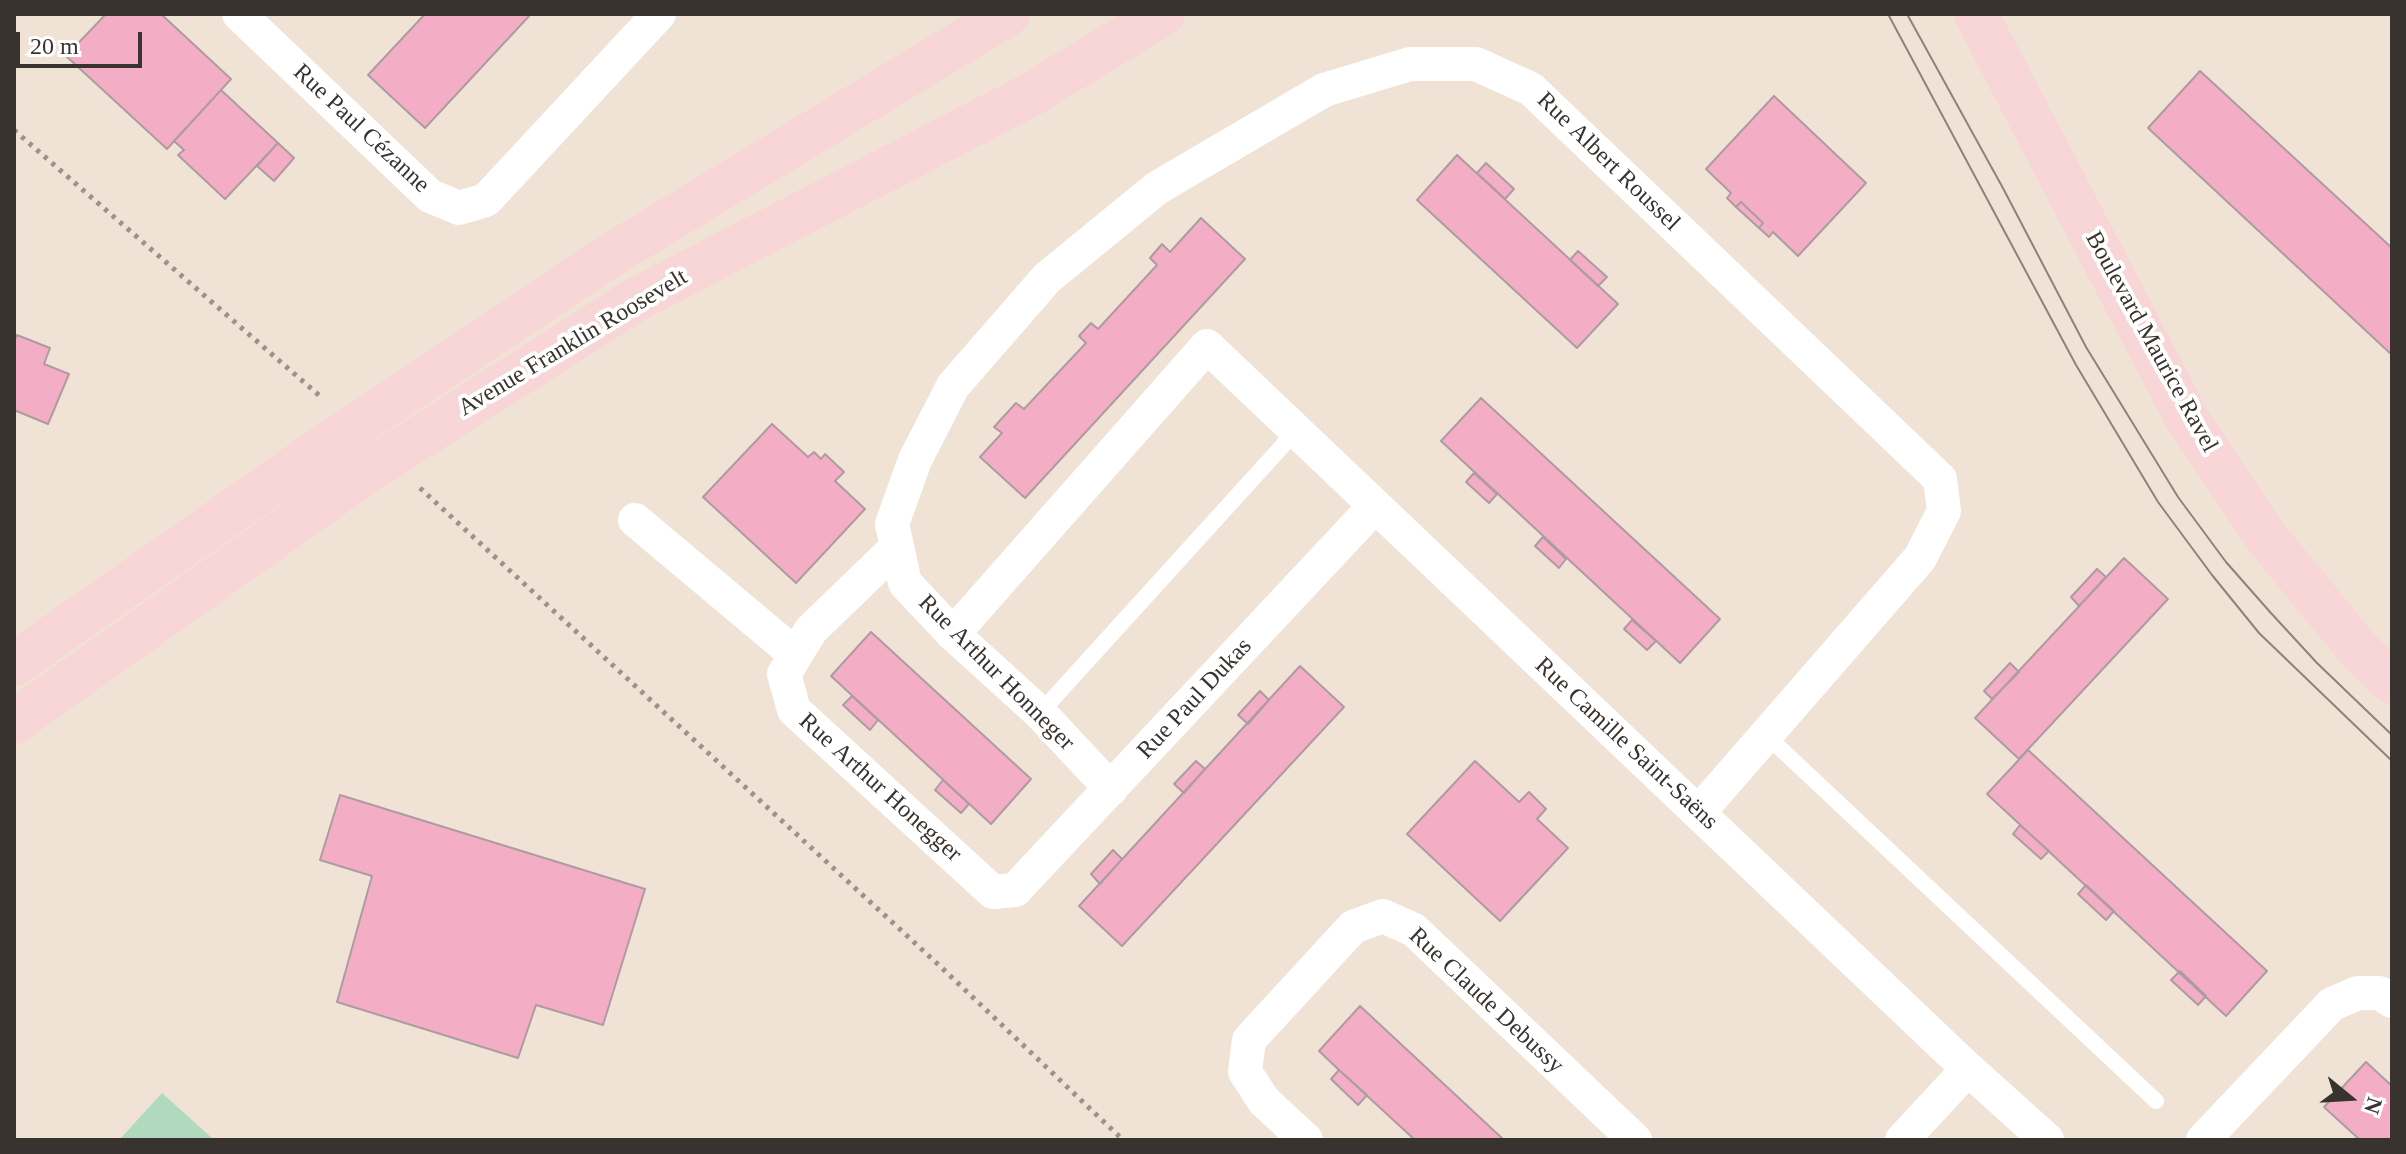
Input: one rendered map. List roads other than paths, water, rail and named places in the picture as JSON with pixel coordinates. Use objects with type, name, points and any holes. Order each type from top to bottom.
[{"type":"street","name":"Rue Paul Cézanne","points":[[239,14],[430,196],[459,208],[486,200],[659,14]]},
{"type":"street","name":"Avenue Franklin Roosevelt","points":[[14,664],[354,427],[603,260],[1008,14]]},
{"type":"street","name":"Avenue Franklin Roosevelt","points":[[14,722],[387,458],[635,300],[1030,95],[1163,14]]},
{"type":"street","name":"Boulevard Maurice Ravel","points":[[1976,14],[2185,415],[2267,538],[2358,649],[2392,682]]},
{"type":"street","name":"Rue Albert Roussel","points":[[897,547],[892,524],[915,460],[953,386],[1047,278],[1157,188],[1324,90],[1410,64],[1476,64],[1531,89],[1940,479],[1944,511],[1920,558],[1699,812]]},
{"type":"street","name":"Rue Camille Saint-Saëns","points":[[953,634],[1207,346],[1968,1069],[2047,1140]]},
{"type":"street","name":"Rue Paul Dukas","points":[[1015,890],[1374,507]]},
{"type":"street","points":[[635,520],[796,655]]},
{"type":"street","name":"Rue Arthur Honneger","points":[[897,547],[905,583],[953,634],[1040,713],[1111,789]]},
{"type":"street","name":"Rue Arthur Honegger","points":[[897,547],[811,630],[784,674],[794,710],[993,892],[1015,890]]},
{"type":"street","name":"Rue Claude Debussy","points":[[1306,1140],[1264,1101],[1245,1072],[1249,1040],[1353,927],[1383,916],[1414,930],[1635,1140]]},
{"type":"street","points":[[2203,1140],[2332,1004],[2358,993],[2380,993],[2392,1001]]},
{"type":"street","points":[[1902,1140],[1968,1069]]},
{"type":"lane","points":[[1040,713],[1295,432]]},
{"type":"lane","points":[[1766,735],[2156,1101]]},
{"type":"tram line","points":[[1888,14],[2076,365],[2158,502],[2259,633],[2392,761]]},
{"type":"tram line","points":[[1907,14],[2086,347],[2178,497],[2226,562],[2270,612],[2317,663],[2392,735]]}]
